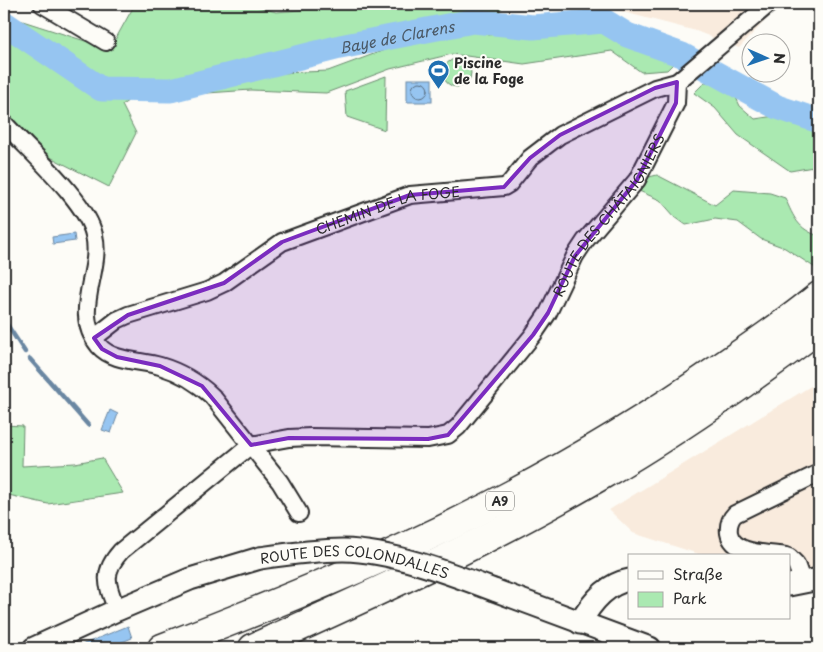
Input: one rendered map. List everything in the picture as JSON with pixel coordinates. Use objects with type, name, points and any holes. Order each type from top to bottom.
[{"type":"highway","name":"A9","points":[[162,648],[346,574],[410,546],[504,499],[582,456],[816,309]]},
{"type":"highway","name":"A9","points":[[252,648],[359,601],[474,544],[598,477],[766,368],[816,309]]},
{"type":"street","points":[[42,4],[106,42]]},
{"type":"street","points":[[681,78],[718,49],[769,4]]},
{"type":"street","name":"CHEMIN DE LA FOGE","points":[[94,338],[116,320],[207,291],[224,283],[282,242],[306,233],[410,195],[504,187],[509,184],[530,158],[560,135],[655,88],[681,78]]},
{"type":"street","name":"ROUTE DES CHÂTAIGNIERS","points":[[251,446],[289,438],[428,440],[448,435],[458,427],[533,335],[548,313],[574,256],[637,180],[676,103],[681,78]]},
{"type":"street","points":[[4,123],[71,195],[90,225],[94,235],[95,252],[88,294],[87,315],[91,332],[102,349],[117,357],[160,366],[182,374],[202,386],[280,482],[298,513]]},
{"type":"street","points":[[116,610],[107,577],[110,564],[114,558],[251,446]]},
{"type":"street","points":[[774,554],[749,550],[735,544],[729,532],[731,518],[735,514],[819,473]]},
{"type":"street","name":"ROUTE DES COLONDALLES","points":[[34,648],[116,610],[190,580],[260,558],[337,550],[376,554],[416,563],[650,648]]},
{"type":"street","points":[[790,558],[796,564],[804,582]]},
{"type":"street","points":[[580,623],[594,601],[605,591],[614,584],[628,580]]},
{"type":"highlighted area","points":[[677,82],[676,103],[637,180],[575,256],[548,313],[533,335],[448,435],[428,439],[289,438],[251,445],[202,386],[160,366],[117,357],[102,349],[94,338],[128,315],[224,283],[282,242],[306,233],[410,195],[504,187],[530,158],[560,135],[655,88]]},
{"type":"shaded area","points":[[593,4],[781,4],[754,32],[740,32],[739,48],[696,31]]},
{"type":"shaded area","points":[[819,381],[819,583],[790,585],[790,554],[699,554],[633,533],[609,510]]},
{"type":"green space","points":[[135,4],[248,4],[276,12],[370,4],[503,4],[496,18],[471,28],[489,35],[533,27],[604,21],[627,35],[682,55],[667,70],[641,72],[612,51],[524,64],[452,54],[390,69],[326,93],[251,90],[193,94],[257,74],[328,71],[390,48],[365,47],[268,56],[156,82],[122,105],[136,133],[109,187],[50,157],[4,112],[4,15],[110,49]]},
{"type":"green space","points":[[457,59],[467,63],[471,73],[467,83],[457,87],[447,83],[443,73],[447,63]]},
{"type":"green space","points":[[386,76],[385,130],[347,117],[345,91]]},
{"type":"green space","points":[[715,79],[731,87],[740,106],[755,119],[781,115],[819,124],[819,166],[790,171],[738,135],[715,108],[694,93],[703,84]]},
{"type":"green space","points":[[657,175],[715,205],[734,190],[770,193],[785,198],[801,226],[819,236],[819,267],[817,269],[785,248],[761,239],[738,222],[715,219],[686,225],[675,217],[660,200],[639,191],[637,180]]},
{"type":"green space","points":[[4,425],[23,426],[22,466],[75,463],[102,458],[123,493],[48,504],[4,494]]},
{"type":"water","points":[[407,79],[432,79],[432,102],[407,102]]},
{"type":"water","points":[[74,234],[75,241],[53,244],[52,237]]},
{"type":"water","points":[[110,410],[118,414],[111,433],[102,430]]},
{"type":"water","points":[[128,626],[132,638],[107,648],[80,648],[79,646]]},
{"type":"waterway","name":"Baye de Clarens","points":[[4,23],[101,89],[171,90],[340,47],[473,21],[533,27],[604,21],[627,35],[682,55],[777,107],[819,121]]},
{"type":"waterway","points":[[4,320],[25,352]]},
{"type":"waterway","points":[[30,359],[88,425]]},
{"type":"place","name":"Piscine de la Foge","points":[[438,89]]}]
